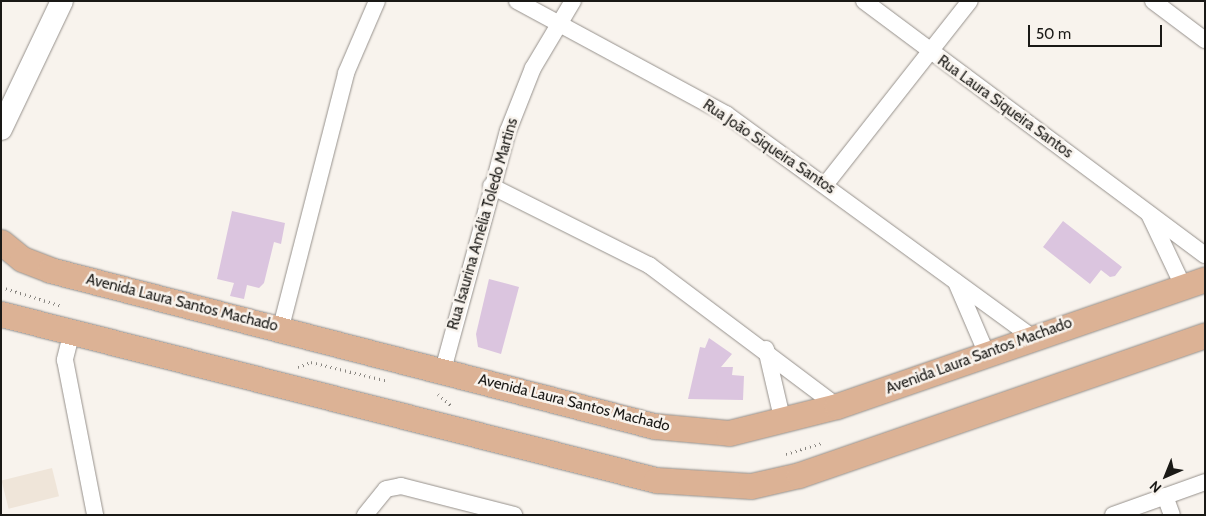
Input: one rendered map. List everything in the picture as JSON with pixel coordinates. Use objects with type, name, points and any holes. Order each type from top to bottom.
[{"type":"main road","points":[[1,129],[62,1]]},
{"type":"main road","name":"Avenida Laura Santos Machado","points":[[1,242],[22,259],[50,270],[281,327],[654,426],[729,433],[784,422],[837,406],[1030,336],[1194,283]]},
{"type":"main road","points":[[1,314],[69,319],[298,380],[656,480],[751,486],[799,475],[1205,335]]},
{"type":"street","points":[[281,327],[346,73],[377,1]]},
{"type":"street","name":"Rua João Siqueira Santos","points":[[517,1],[726,114],[1030,336]]},
{"type":"street","name":"Rua Isaurina Amélia Toledo Martins","points":[[442,370],[491,186],[533,68],[572,1]]},
{"type":"street","name":"Rua Laura Siqueira Santos","points":[[864,1],[930,52],[1205,254]]},
{"type":"street","points":[[825,185],[970,1]]},
{"type":"street","points":[[1153,1],[1205,40]]},
{"type":"street","points":[[491,186],[649,265],[766,349],[837,406]]},
{"type":"street","name":"Rua Laura Siqueira Santos","points":[[1148,212],[1194,283]]},
{"type":"street","points":[[956,282],[986,352]]},
{"type":"street","points":[[69,319],[65,360],[95,515]]},
{"type":"street","points":[[766,349],[784,422]]},
{"type":"street","points":[[1113,515],[1205,482]]},
{"type":"street","points":[[364,515],[386,489],[401,486],[514,515]]},
{"type":"street","points":[[1165,496],[1172,515]]},
{"type":"path","points":[[1,287],[69,319]]},
{"type":"path","points":[[298,380],[311,362],[318,337]]},
{"type":"path","points":[[298,380],[311,362]]},
{"type":"path","points":[[311,362],[393,383]]},
{"type":"path","points":[[430,392],[454,408]]},
{"type":"path","points":[[780,457],[826,441]]},
{"type":"shaded area","points":[[52,468],[59,496],[9,509],[2,481]]},
{"type":"building","points":[[232,211],[285,223],[281,244],[274,242],[264,283],[259,288],[247,285],[244,299],[230,296],[234,283],[217,279]]},
{"type":"building","points":[[1063,221],[1122,267],[1115,276],[1110,277],[1101,270],[1090,284],[1043,247]]},
{"type":"building","points":[[489,279],[519,287],[501,354],[478,347],[476,334]]},
{"type":"building","points":[[709,338],[732,354],[721,367],[733,367],[732,375],[744,376],[743,400],[688,399],[700,347],[705,348]]}]
